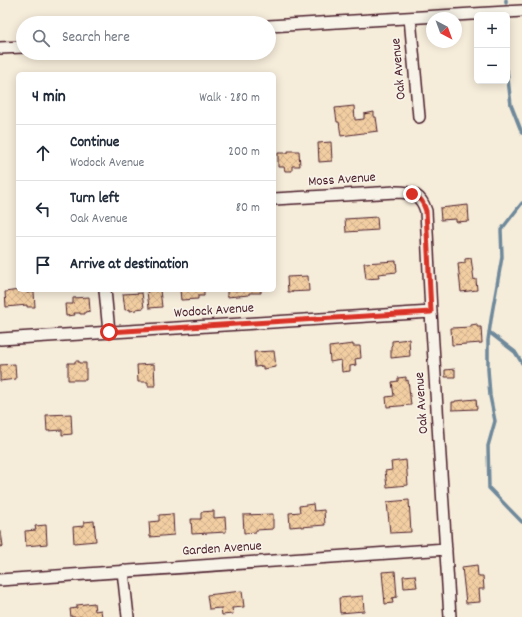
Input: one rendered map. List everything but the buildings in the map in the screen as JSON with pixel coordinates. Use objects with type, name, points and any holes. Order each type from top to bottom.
[{"type":"street","points":[[276,26],[522,11]]},
{"type":"street","name":"Oak Avenue","points":[[410,18],[419,118]]},
{"type":"street","points":[[0,48],[16,47]]},
{"type":"street","name":"Moss Avenue","points":[[276,199],[396,192],[412,194]]},
{"type":"street","name":"Oak Avenue","points":[[412,194],[419,197],[424,203],[426,211],[450,617]]},
{"type":"street","points":[[105,292],[109,332]]},
{"type":"street","name":"Wodock Avenue","points":[[0,339],[431,312]]},
{"type":"street","name":"Garden Avenue","points":[[0,580],[446,549]]},
{"type":"street","points":[[123,571],[128,617]]},
{"type":"waterway","points":[[509,84],[511,105],[522,133]]},
{"type":"waterway","points":[[522,203],[501,230],[502,257],[488,340],[490,396],[495,421],[488,446],[489,488],[522,522]]},
{"type":"waterway","points":[[489,332],[515,352],[522,363]]},
{"type":"route","points":[[109,332],[431,312],[426,211],[424,203],[419,197],[412,194]]}]
